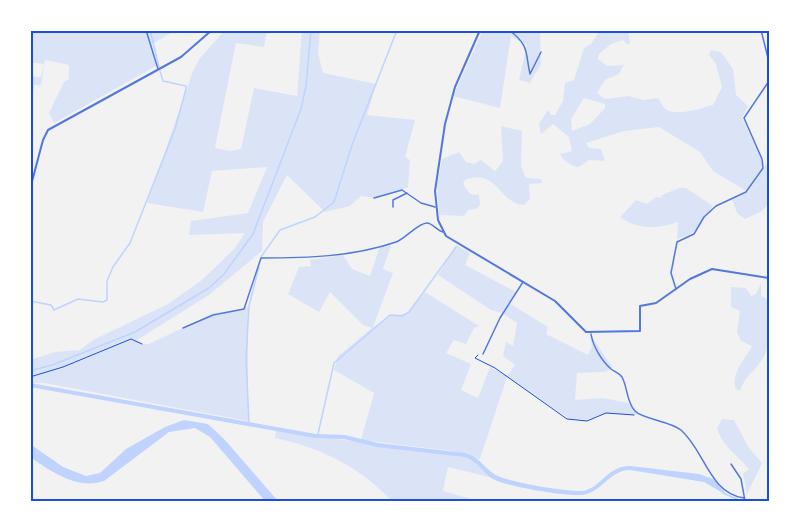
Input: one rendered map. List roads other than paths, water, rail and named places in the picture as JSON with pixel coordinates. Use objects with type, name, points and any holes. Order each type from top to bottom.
[{"type":"street","points":[[146,30],[158,70]]},
{"type":"street","points":[[30,189],[43,140],[48,130],[187,53],[212,30]]},
{"type":"street","points":[[443,232],[436,207],[436,179],[451,99],[480,30]]},
{"type":"street","points":[[509,30],[526,46],[530,56],[530,74],[541,52]]},
{"type":"street","points":[[761,30],[769,62]]},
{"type":"street","points":[[676,290],[671,273],[677,242],[694,234],[704,217],[716,206],[746,192],[763,168],[762,159],[744,118],[769,81]]},
{"type":"street","points":[[374,198],[397,191],[408,192],[421,203],[436,207]]},
{"type":"street","points":[[393,207],[393,200],[408,192]]},
{"type":"street","points":[[183,328],[213,315],[244,309],[261,258],[318,257],[376,247],[405,238],[425,223],[430,223],[450,240],[555,301],[586,332],[591,333],[602,330],[640,331],[640,306],[656,303],[690,279],[712,269],[769,278]]},
{"type":"street","points":[[483,354],[500,318],[523,282]]},
{"type":"street","points":[[591,333],[598,352],[622,378],[628,400],[640,415],[653,417],[679,429],[721,487],[733,496],[745,500],[741,479],[731,464]]},
{"type":"water","points":[[30,383],[316,434],[345,435],[378,443],[465,453],[500,477],[550,488],[582,491],[594,486],[609,473],[630,466],[699,474],[713,479],[728,496],[704,482],[630,470],[616,474],[588,494],[573,495],[536,490],[493,479],[473,461],[464,457],[377,447],[344,439],[315,438],[30,387]]},
{"type":"water","points":[[184,420],[208,424],[225,440],[278,501],[265,501],[210,437],[195,428],[169,432],[104,481],[94,483],[65,478],[30,457],[30,444],[63,467],[86,476],[100,473],[126,449],[165,427]]},
{"type":"waterway","points":[[150,30],[159,67]]},
{"type":"waterway","points":[[30,371],[55,364],[135,332],[209,288],[224,274],[253,234],[301,109],[306,86],[311,30]]},
{"type":"waterway","points":[[261,257],[280,230],[315,217],[334,202],[352,145],[397,30]]},
{"type":"waterway","points":[[30,301],[51,305],[54,310],[78,299],[103,302],[107,300],[107,281],[113,267],[130,243],[175,129],[186,89],[186,86],[163,81],[160,71]]},
{"type":"waterway","points":[[318,434],[334,363],[390,315],[402,316],[409,312],[456,247]]},
{"type":"waterway","points":[[249,423],[246,358],[249,306],[259,267]]},
{"type":"waterway","points":[[723,493],[741,501]]}]
